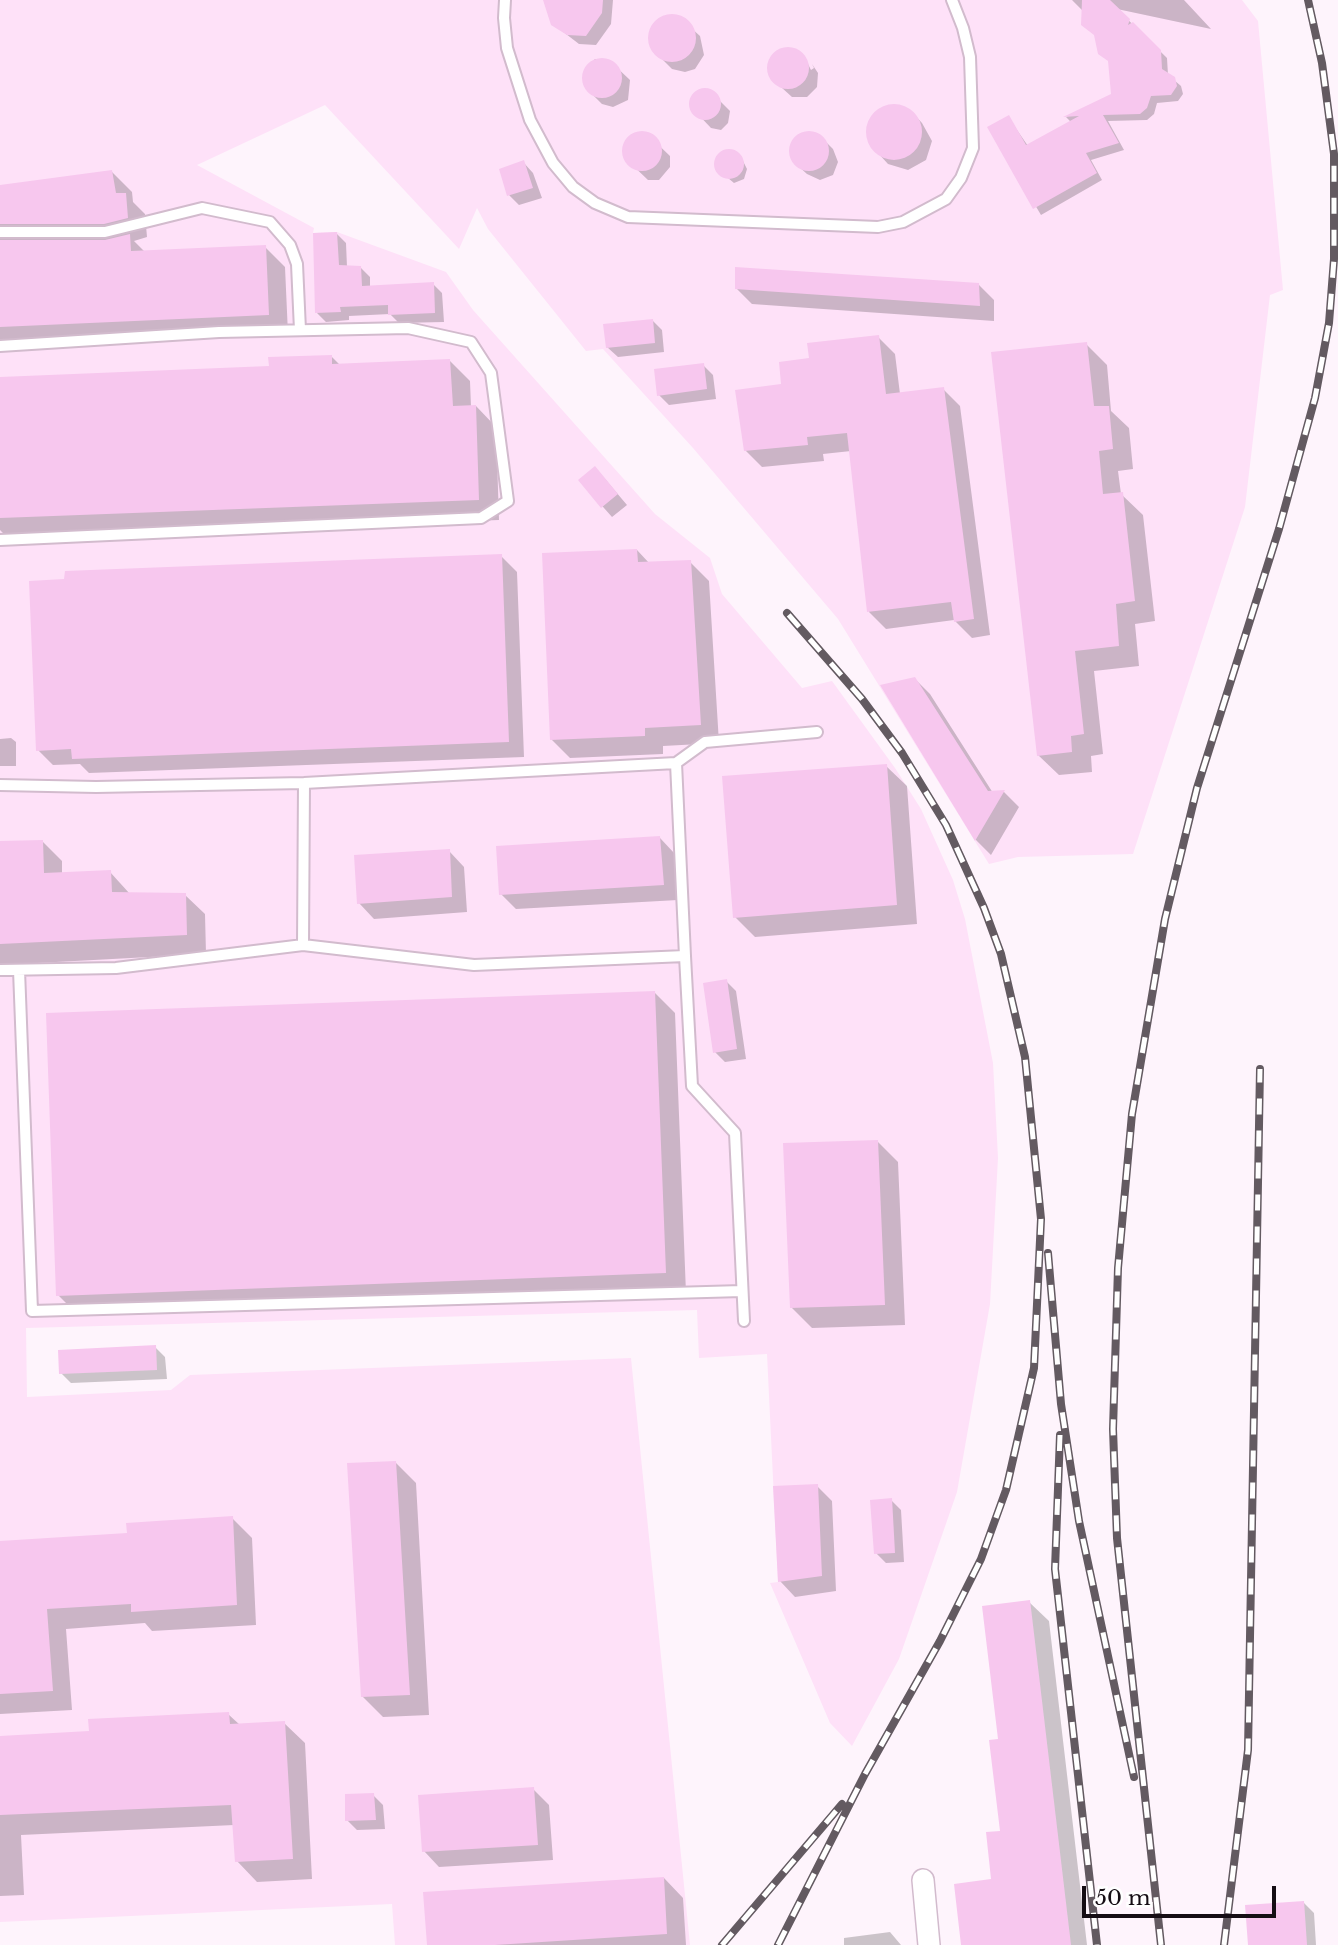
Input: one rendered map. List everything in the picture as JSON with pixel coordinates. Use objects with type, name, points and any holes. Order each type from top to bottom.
[{"type":"street","points":[[923,1880],[929,1945]]},
{"type":"lane","points":[[506,0],[503,18],[507,48],[530,120],[553,163],[573,187],[595,203],[628,217],[878,227],[903,222],[946,199],[961,178],[973,148],[970,57],[952,0]]},
{"type":"lane","points":[[0,232],[105,232],[202,208],[270,222],[290,245],[297,264],[300,330]]},
{"type":"lane","points":[[0,346],[300,330],[408,328],[471,342],[491,373],[508,500],[481,518],[0,540]]},
{"type":"lane","points":[[0,785],[96,787],[304,783],[676,763],[705,742],[817,732]]},
{"type":"lane","points":[[676,763],[692,1086],[735,1133],[744,1321]]},
{"type":"lane","points":[[303,945],[304,783]]},
{"type":"lane","points":[[0,971],[116,968],[303,945],[474,965],[685,956]]},
{"type":"lane","points":[[19,970],[32,1311],[742,1291]]},
{"type":"shaded area","points":[[0,0],[1242,0],[1258,21],[1283,290],[1270,295],[1245,507],[1133,854],[1018,857],[989,864],[838,619],[693,448],[603,349],[586,351],[488,229],[477,208],[459,249],[325,105],[197,165],[314,228],[313,233],[337,232],[446,272],[473,310],[655,514],[710,558],[722,594],[802,688],[832,681],[921,809],[953,880],[965,919],[993,1063],[998,1158],[990,1304],[957,1492],[899,1659],[852,1746],[830,1723],[770,1583],[778,1582],[767,1354],[699,1358],[697,1310],[26,1328],[27,1397],[171,1390],[190,1375],[631,1358],[690,1945],[395,1945],[392,1904],[0,1922]]},
{"type":"building","points":[[543,0],[603,0],[602,13],[586,36],[567,35],[551,25]]},
{"type":"building","points":[[1082,0],[1110,0],[1130,19],[1128,25],[1133,22],[1161,50],[1162,69],[1175,77],[1177,86],[1171,95],[1151,96],[1147,108],[1140,114],[1103,115],[1119,143],[1086,153],[1097,173],[1033,209],[987,127],[1009,115],[1026,145],[1079,116],[1063,117],[1111,94],[1108,61],[1098,54],[1094,35],[1081,25]]},
{"type":"building","points":[[672,14],[689,21],[696,38],[689,55],[672,62],[655,55],[648,38],[655,21]]},
{"type":"building","points":[[788,47],[803,53],[809,68],[803,83],[788,89],[773,83],[767,68],[773,53]]},
{"type":"building","points":[[602,58],[610,59],[616,64],[621,70],[621,86],[616,92],[610,97],[602,98],[594,97],[588,92],[583,86],[582,78],[583,70],[588,64],[594,59]]},
{"type":"building","points":[[705,88],[716,93],[721,104],[716,115],[705,120],[694,115],[689,104],[694,93]]},
{"type":"building","points":[[889,104],[899,104],[914,112],[920,121],[920,143],[914,152],[899,160],[889,160],[871,148],[866,137],[866,127],[878,109]]},
{"type":"building","points":[[642,131],[656,137],[662,151],[656,165],[642,171],[628,165],[622,151],[628,137]]},
{"type":"building","points":[[809,131],[823,137],[829,151],[823,165],[809,171],[795,165],[789,151],[795,137]]},
{"type":"building","points":[[729,149],[740,153],[744,164],[740,175],[729,179],[718,175],[714,164],[718,153]]},
{"type":"building","points":[[524,160],[533,188],[507,196],[499,169]]},
{"type":"building","points":[[112,170],[116,193],[126,193],[128,218],[104,224],[0,224],[0,185]]},
{"type":"building","points":[[337,232],[339,265],[361,266],[362,286],[434,282],[435,313],[388,315],[388,305],[340,307],[341,312],[315,313],[313,233]]},
{"type":"building","points":[[130,234],[131,251],[266,245],[269,315],[0,327],[0,240],[105,240]]},
{"type":"building","points":[[735,267],[979,283],[980,306],[735,289]]},
{"type":"building","points":[[653,319],[655,343],[606,348],[603,324]]},
{"type":"building","points":[[879,335],[886,394],[944,387],[974,619],[954,622],[951,602],[867,612],[847,433],[807,437],[808,445],[744,451],[735,390],[781,384],[779,362],[809,358],[807,343]]},
{"type":"building","points":[[1087,342],[1094,406],[1109,406],[1113,449],[1099,451],[1103,494],[1123,492],[1135,601],[1116,604],[1119,646],[1075,651],[1084,734],[1071,736],[1072,752],[1037,756],[991,352]]},
{"type":"building","points":[[332,355],[332,364],[450,359],[453,406],[476,405],[479,500],[0,518],[0,377],[269,366],[268,357]]},
{"type":"building","points":[[704,363],[707,389],[657,396],[654,369]]},
{"type":"building","points":[[595,466],[618,494],[601,508],[578,480]]},
{"type":"building","points":[[637,549],[638,562],[691,560],[701,725],[645,728],[645,736],[550,740],[542,553]]},
{"type":"building","points":[[502,554],[509,742],[72,759],[71,749],[36,751],[29,581],[64,579],[65,571]]},
{"type":"building","points":[[915,677],[988,791],[1005,790],[975,841],[880,685]]},
{"type":"building","points":[[887,764],[897,905],[733,918],[722,776]]},
{"type":"building","points":[[660,836],[664,885],[499,895],[496,846]]},
{"type":"building","points":[[43,840],[44,873],[111,870],[112,892],[186,893],[187,935],[0,944],[0,841]]},
{"type":"building","points":[[450,849],[452,897],[357,904],[354,855]]},
{"type":"building","points":[[727,979],[737,1049],[713,1053],[703,983]]},
{"type":"building","points":[[655,991],[666,1273],[56,1296],[46,1013]]},
{"type":"building","points":[[878,1140],[885,1305],[790,1308],[783,1143]]},
{"type":"building","points":[[156,1345],[157,1370],[59,1374],[58,1350]]},
{"type":"building","points":[[396,1461],[410,1695],[361,1697],[347,1463]]},
{"type":"building","points":[[818,1484],[822,1576],[778,1582],[773,1486]]},
{"type":"building","points":[[892,1498],[895,1553],[874,1554],[870,1500]]},
{"type":"building","points":[[233,1516],[237,1605],[131,1612],[131,1604],[47,1609],[53,1691],[0,1694],[0,1541],[127,1533],[126,1523]]},
{"type":"building","points":[[1030,1600],[1071,1945],[961,1945],[954,1884],[991,1879],[986,1832],[1000,1831],[989,1740],[998,1739],[982,1606]]},
{"type":"building","points":[[229,1712],[230,1724],[285,1721],[293,1859],[235,1862],[231,1805],[0,1815],[0,1736],[89,1731],[88,1719]]},
{"type":"building","points":[[534,1787],[538,1845],[422,1852],[418,1795]]},
{"type":"building","points":[[374,1793],[376,1820],[345,1821],[345,1794]]},
{"type":"building","points":[[664,1877],[667,1934],[495,1945],[427,1945],[423,1892]]},
{"type":"building","points":[[1304,1901],[1307,1945],[1248,1945],[1245,1905]]},
{"type":"railway","points":[[1161,1945],[1117,1538],[1113,1429],[1118,1268],[1132,1114],[1165,919],[1197,788],[1279,529],[1315,398],[1329,323],[1334,259],[1334,154],[1322,63],[1308,0]]},
{"type":"railway","points":[[778,1945],[865,1774],[940,1641],[981,1559],[1006,1490],[1034,1368],[1041,1219],[1025,1057],[1001,954],[984,908],[946,825],[902,753],[862,699],[787,613]]},
{"type":"railway","points":[[1224,1945],[1248,1750],[1260,1069]]},
{"type":"railway","points":[[1048,1253],[1061,1404],[1079,1521],[1134,1777]]},
{"type":"railway","points":[[1060,1435],[1055,1569],[1097,1945]]},
{"type":"railway","points":[[722,1945],[842,1804]]}]
